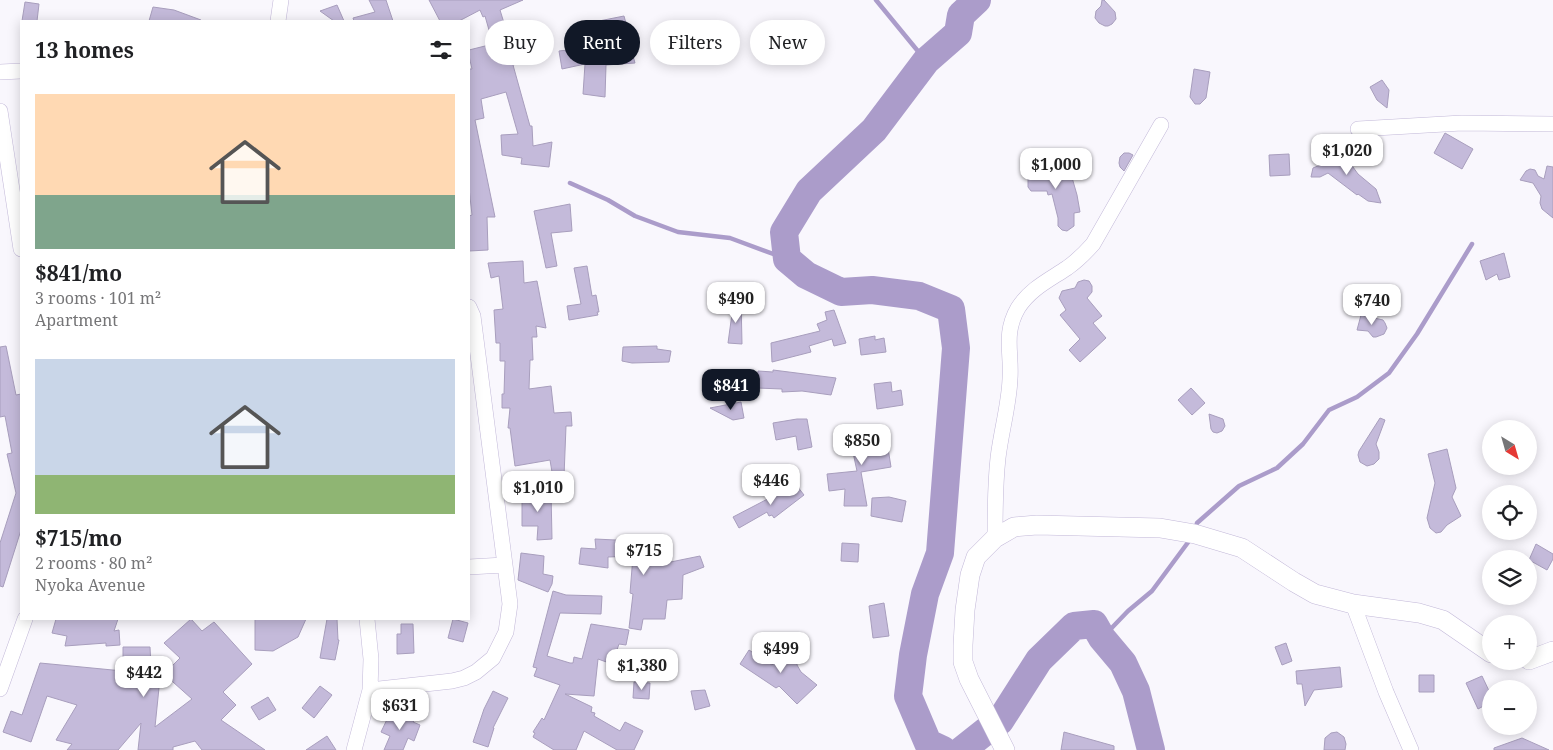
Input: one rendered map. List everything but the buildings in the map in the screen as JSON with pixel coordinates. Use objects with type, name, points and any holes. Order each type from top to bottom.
[{"type":"street","points":[[278,20],[281,0]]},
{"type":"street","points":[[0,72],[20,71]]},
{"type":"street","points":[[0,111],[20,242]]},
{"type":"street","points":[[1358,129],[1462,123],[1553,124]]},
{"type":"street","points":[[995,538],[995,495],[998,459],[1010,379],[1009,328],[1018,308],[1034,288],[1068,267],[1092,244],[1162,125]]},
{"type":"street","points":[[370,690],[464,678],[486,665],[493,658],[506,632],[510,604],[473,316],[470,309]]},
{"type":"street","points":[[1005,750],[969,679],[963,662],[965,610],[970,575],[976,557],[995,538],[1014,526],[1160,528],[1195,534],[1242,548],[1315,594],[1353,604],[1419,613],[1443,620],[1482,647]]},
{"type":"street","points":[[470,567],[504,565]]},
{"type":"street","points":[[1353,604],[1386,692],[1411,750]]},
{"type":"street","points":[[0,689],[25,620]]},
{"type":"street","points":[[354,750],[370,690],[371,659],[367,620]]},
{"type":"street","points":[[1537,657],[1553,651]]},
{"type":"waterway","points":[[876,0],[926,61]]},
{"type":"waterway","points":[[943,750],[928,743],[908,696],[913,655],[925,594],[940,553],[956,348],[951,309],[919,296],[872,290],[841,292],[806,275],[787,259],[784,232],[809,191],[874,130],[926,61],[958,33],[961,15],[977,0]]},
{"type":"waterway","points":[[570,183],[608,200],[635,216],[678,232],[730,238],[787,259]]},
{"type":"waterway","points":[[1195,531],[1197,523],[1239,486],[1277,468],[1303,444],[1329,410],[1357,397],[1389,373],[1417,334],[1472,244]]},
{"type":"waterway","points":[[1102,638],[1128,611],[1152,591],[1192,537]]},
{"type":"waterway","points":[[1000,721],[1039,660],[1074,626],[1094,624],[1102,638],[1123,663],[1136,691],[1151,750]]},
{"type":"waterway","points":[[962,750],[986,731]]}]
